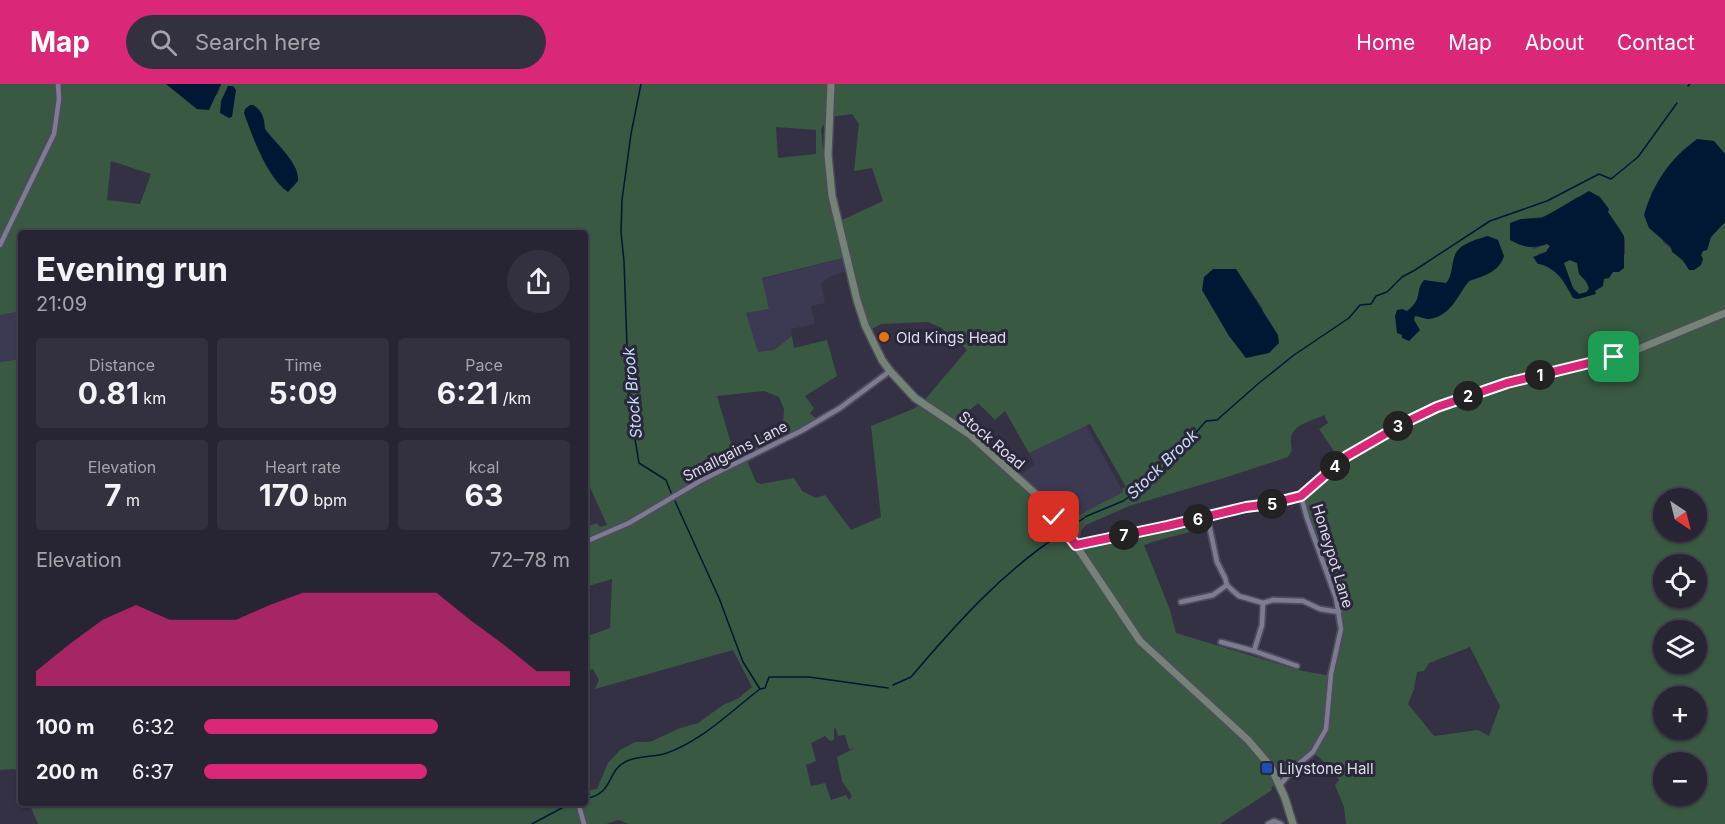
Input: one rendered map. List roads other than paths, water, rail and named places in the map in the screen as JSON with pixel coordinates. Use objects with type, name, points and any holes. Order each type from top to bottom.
[{"type":"main road","name":"Stock Road","points":[[831,84],[828,155],[832,196],[856,300],[865,326],[890,371],[915,399],[969,434],[1040,498],[1076,545],[1140,641],[1248,740],[1271,767],[1280,785],[1288,823]]},
{"type":"main road","points":[[1076,545],[1301,496],[1347,456],[1437,407],[1507,383],[1635,350],[1725,313]]},
{"type":"street","points":[[0,245],[54,134],[59,99],[58,84]]},
{"type":"street","name":"Smallgains Lane","points":[[588,541],[629,523],[742,459],[801,431],[840,408],[890,371]]},
{"type":"street","name":"Honeypot Lane","points":[[1280,785],[1294,768],[1313,752],[1326,729],[1331,676],[1341,629],[1336,598],[1301,496]]},
{"type":"street","points":[[1207,515],[1215,555],[1227,585],[1239,596],[1263,603],[1273,600],[1304,601],[1320,609],[1339,612]]},
{"type":"street","points":[[1181,602],[1213,595],[1227,585]]},
{"type":"street","points":[[1254,651],[1262,625],[1263,603]]},
{"type":"street","points":[[1221,642],[1297,666]]},
{"type":"street","points":[[578,806],[584,824]]},
{"type":"street","points":[[1268,824],[1274,821],[1288,823]]},
{"type":"water","points":[[166,84],[221,84],[209,110],[197,109]]},
{"type":"water","points":[[228,86],[233,86],[236,90],[232,117],[229,118],[220,113],[221,101]]},
{"type":"water","points":[[250,105],[261,112],[265,129],[295,167],[298,181],[288,192],[267,167],[256,145],[244,113]]},
{"type":"water","points":[[1697,139],[1714,141],[1725,154],[1725,222],[1711,237],[1707,250],[1703,251],[1701,265],[1694,270],[1689,270],[1683,260],[1672,252],[1671,247],[1649,228],[1644,215],[1664,172],[1678,155]]},
{"type":"water","points":[[1589,191],[1600,197],[1624,236],[1624,268],[1604,279],[1603,286],[1595,291],[1596,294],[1578,299],[1573,298],[1560,276],[1550,268],[1538,264],[1533,257],[1546,252],[1550,246],[1547,244],[1528,247],[1510,240],[1510,223],[1521,219],[1542,218]],"holes":[[[1570,260],[1577,263],[1579,274],[1589,288],[1587,292],[1579,294],[1573,288],[1564,263]]]},
{"type":"water","points":[[1488,236],[1498,240],[1504,256],[1499,266],[1490,273],[1469,281],[1453,305],[1442,314],[1428,319],[1415,316],[1414,320],[1420,330],[1409,341],[1402,338],[1402,335],[1397,333],[1395,316],[1397,310],[1407,311],[1412,306],[1424,280],[1446,283],[1450,277],[1457,251],[1469,242]]},
{"type":"water","points":[[1213,269],[1236,269],[1278,335],[1279,343],[1269,353],[1246,358],[1229,336],[1202,290],[1204,277]]},
{"type":"waterway","name":"Stock Brook","points":[[641,84],[622,200],[621,232],[629,403],[639,463],[666,480],[672,495]]},
{"type":"waterway","points":[[1066,530],[1087,516],[1123,501],[1143,487],[1172,460],[1206,421],[1217,420],[1294,355],[1349,318],[1360,305],[1371,304],[1376,296],[1387,292],[1402,277],[1490,221],[1547,201],[1599,174],[1611,179],[1638,157],[1677,103]]},
{"type":"waterway","points":[[674,499],[719,598],[743,662],[760,689]]},
{"type":"waterway","name":"Stock Brook","points":[[893,685],[911,677],[981,599],[1020,564],[1062,533]]},
{"type":"waterway","points":[[588,798],[602,792],[620,765],[627,761],[664,754],[678,749],[703,734],[760,689],[765,688],[769,677],[809,677],[888,688]]},
{"type":"waterway","points":[[532,824],[566,806]]},
{"type":"place","name":"Old Kings Head","points":[[884,337]]},
{"type":"place","name":"Lilystone Hall","points":[[1267,768]]}]
